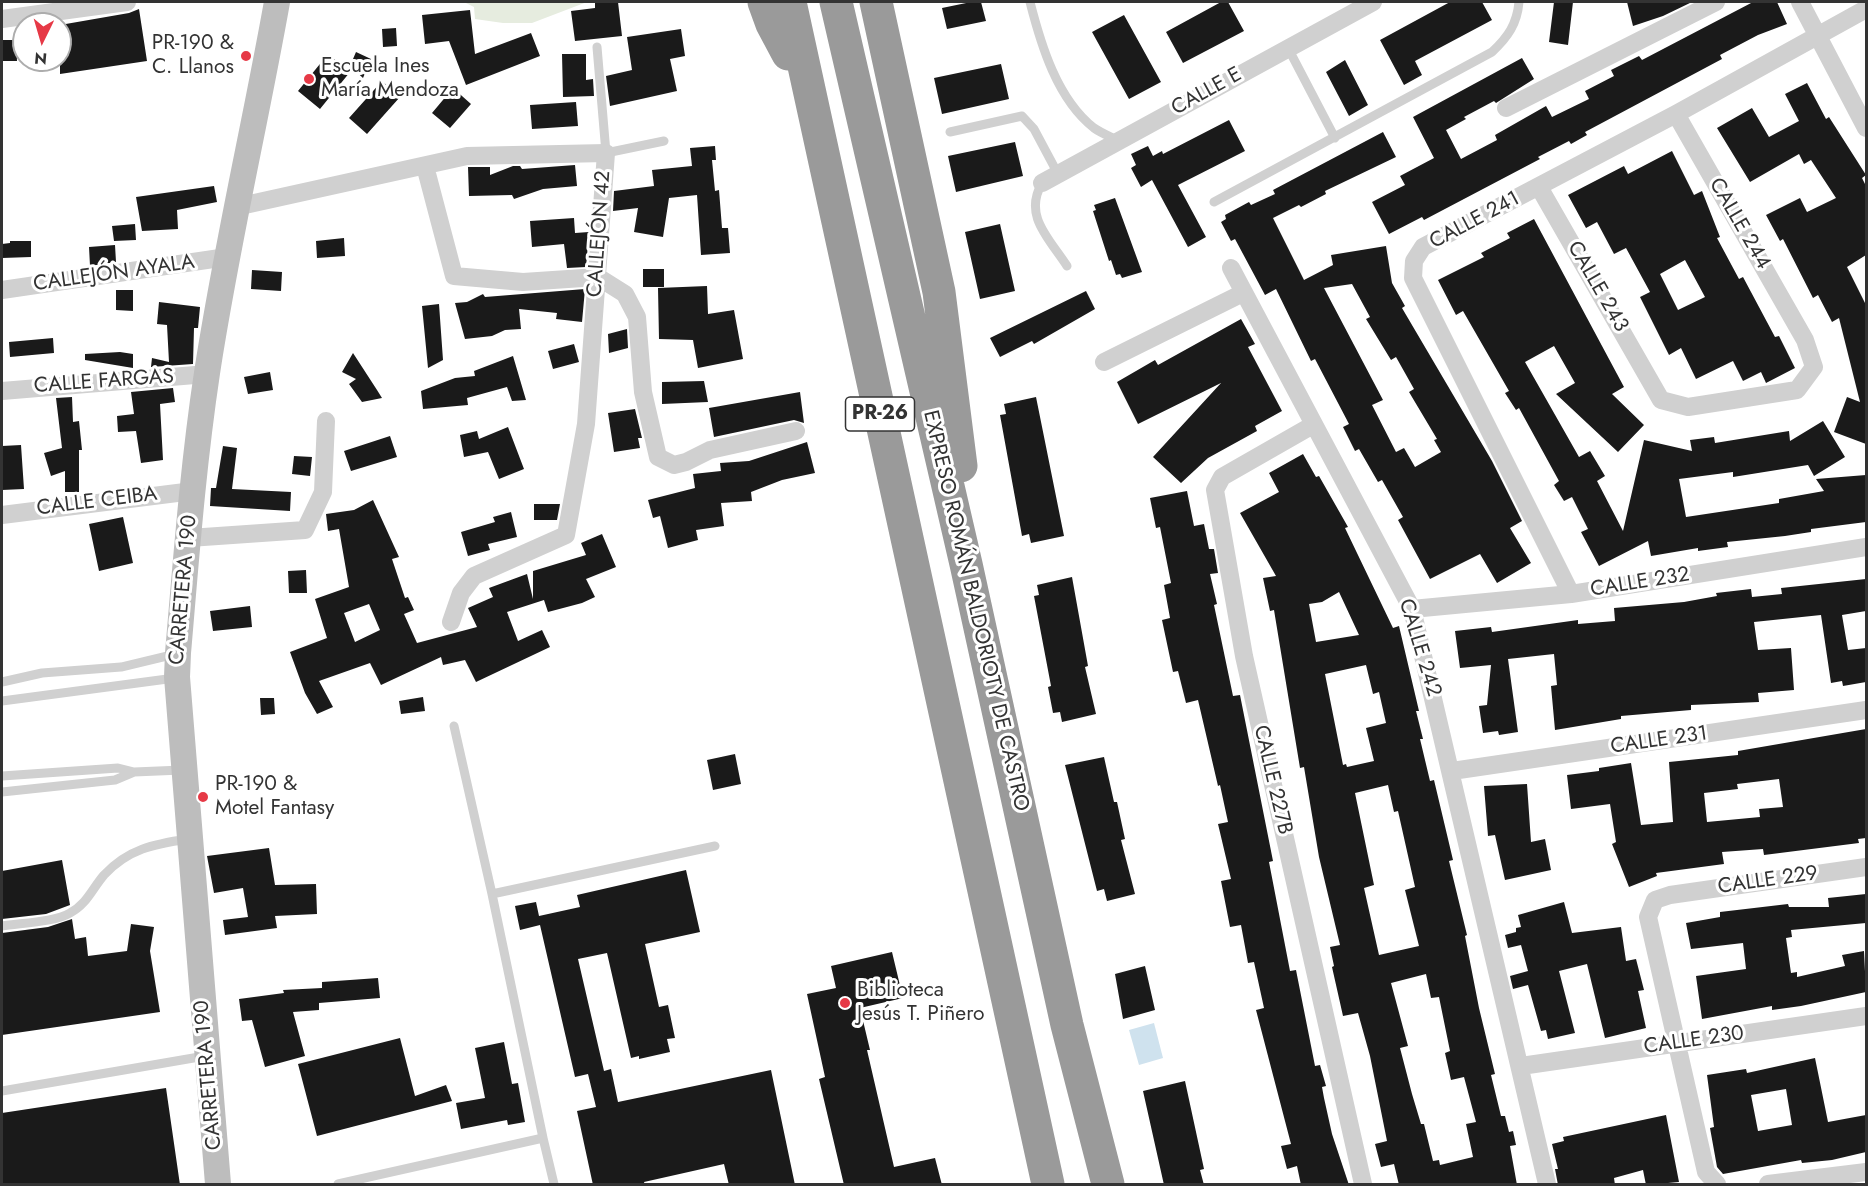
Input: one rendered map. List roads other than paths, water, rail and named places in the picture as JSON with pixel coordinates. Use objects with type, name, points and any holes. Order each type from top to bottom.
[{"type":"highway","points":[[764,2],[772,24],[810,95]]},
{"type":"highway","name":"PR-26","points":[[790,2],[1048,1185]]},
{"type":"highway","name":"EXPRESO ROMÁN BALDORIOTY DE CASTRO","points":[[836,2],[966,564],[1067,1025],[1108,1185]]},
{"type":"highway","points":[[876,2],[939,292],[960,445],[966,564]]},
{"type":"highway","points":[[1096,1132],[1119,1185]]},
{"type":"street","points":[[2,19],[46,6],[127,2]]},
{"type":"street","name":"CARRETERA 190","points":[[218,1185],[177,665],[193,491],[207,374],[226,257],[277,2]]},
{"type":"street","name":"CALLE E","points":[[1042,183],[1373,2]]},
{"type":"street","points":[[1506,108],[1716,2]]},
{"type":"street","points":[[1800,2],[1866,128]]},
{"type":"street","name":"CALLE 241","points":[[1571,594],[1413,278],[1414,261],[1423,247],[1676,114],[1866,9]]},
{"type":"street","name":"CALLE 244","points":[[1655,388],[1661,400],[1688,407],[1797,390],[1814,367],[1802,334],[1676,114]]},
{"type":"street","name":"CALLEJÓN 42","points":[[236,207],[467,156],[606,153],[585,424],[566,535],[474,576],[461,594],[451,622]]},
{"type":"street","points":[[426,166],[453,276],[523,282],[598,277],[625,294],[637,317],[643,392],[658,456],[674,465],[711,450],[796,431]]},
{"type":"street","name":"CALLE 243","points":[[1539,187],[1655,388]]},
{"type":"street","name":"CALLEJÓN AYALA","points":[[2,290],[226,257]]},
{"type":"street","name":"CALLE 242","points":[[1231,268],[1412,609],[1452,771],[1547,1185]]},
{"type":"street","points":[[1104,362],[1243,293]]},
{"type":"street","name":"CALLE FARGAS","points":[[2,391],[207,374]]},
{"type":"street","points":[[189,538],[305,530],[323,492],[326,421]]},
{"type":"street","name":"CALLE 227B","points":[[1313,425],[1222,477],[1215,490],[1244,656],[1363,1185]]},
{"type":"street","name":"CALLE CEIBA","points":[[2,515],[193,491]]},
{"type":"street","name":"CALLE 232","points":[[1412,609],[1571,594],[1866,547]]},
{"type":"street","name":"CALLE 231","points":[[1452,771],[1866,710]]},
{"type":"street","name":"CALLE 229","points":[[1676,1043],[1648,917],[1655,900],[1670,895],[1866,867]]},
{"type":"street","name":"CALLE 230","points":[[1521,1066],[1866,1016]]},
{"type":"street","points":[[1676,1043],[1706,1172],[1717,1185]]},
{"type":"street","points":[[1768,1185],[1866,1172]]},
{"type":"lane","points":[[1030,2],[1039,38],[1067,97],[1094,127],[1119,141]]},
{"type":"lane","points":[[1214,202],[1492,52],[1507,38],[1517,17],[1518,2]]},
{"type":"lane","points":[[597,47],[606,153],[664,141]]},
{"type":"lane","points":[[1288,48],[1335,138]]},
{"type":"lane","points":[[950,132],[1022,116],[1034,129],[1058,174]]},
{"type":"lane","points":[[1042,183],[1035,194],[1034,216],[1067,266]]},
{"type":"lane","points":[[2,682],[42,673],[177,665]]},
{"type":"lane","points":[[2,701],[177,665]]},
{"type":"lane","points":[[454,726],[554,1185]]},
{"type":"lane","points":[[2,776],[118,768],[134,772],[184,770]]},
{"type":"lane","points":[[2,792],[115,780],[134,772]]},
{"type":"lane","points":[[2,926],[68,915],[83,905],[103,876],[126,855],[149,845],[190,838]]},
{"type":"lane","points":[[492,894],[716,846]]},
{"type":"lane","points":[[2,1091],[207,1056]]},
{"type":"lane","points":[[338,1185],[543,1138]]},
{"type":"water","points":[[1154,1023],[1163,1058],[1139,1065],[1129,1030]]},
{"type":"place","name":"PR-190 & C. Llanos","points":[[246,56]]},
{"type":"place","name":"Escuela Ines María Mendoza","points":[[309,79]]},
{"type":"place","name":"PR-190 & Motel Fantasy","points":[[203,797]]},
{"type":"place","name":"Biblioteca Jesús T. Piñero","points":[[845,1003]]}]
